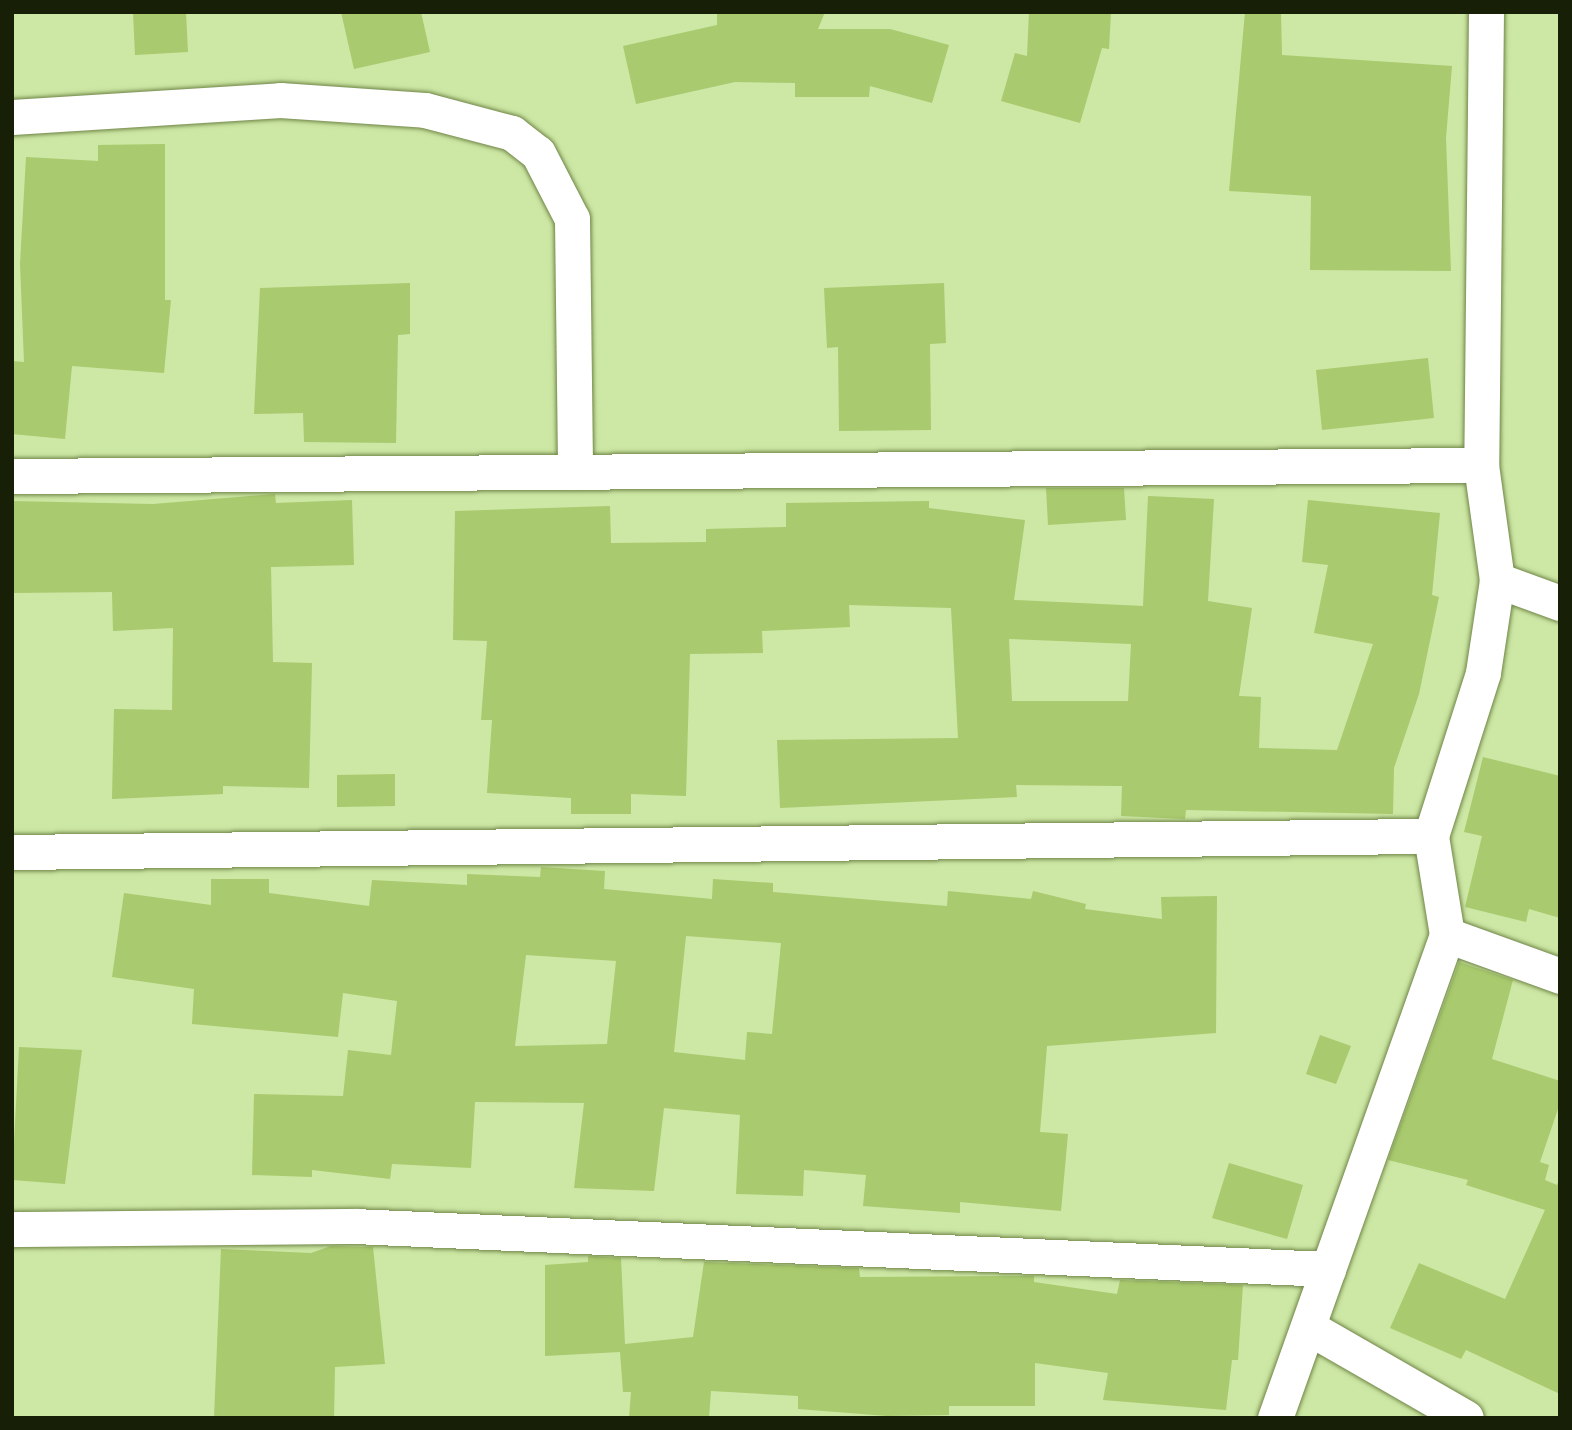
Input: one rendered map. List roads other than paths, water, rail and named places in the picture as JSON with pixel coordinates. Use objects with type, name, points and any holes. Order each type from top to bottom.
[{"type":"street","points":[[1275,1418],[1447,935],[1431,836],[1483,673],[1497,580],[1481,465],[1486,12]]},
{"type":"street","points":[[12,117],[280,100],[425,110],[512,133],[538,153],[572,219],[575,472]]},
{"type":"street","points":[[12,476],[1481,465]]},
{"type":"street","points":[[1497,580],[1560,603]]},
{"type":"street","points":[[12,852],[1431,836]]},
{"type":"street","points":[[1447,935],[1560,976]]},
{"type":"street","points":[[12,1229],[354,1226],[1328,1269]]},
{"type":"street","points":[[1308,1327],[1466,1418]]}]
